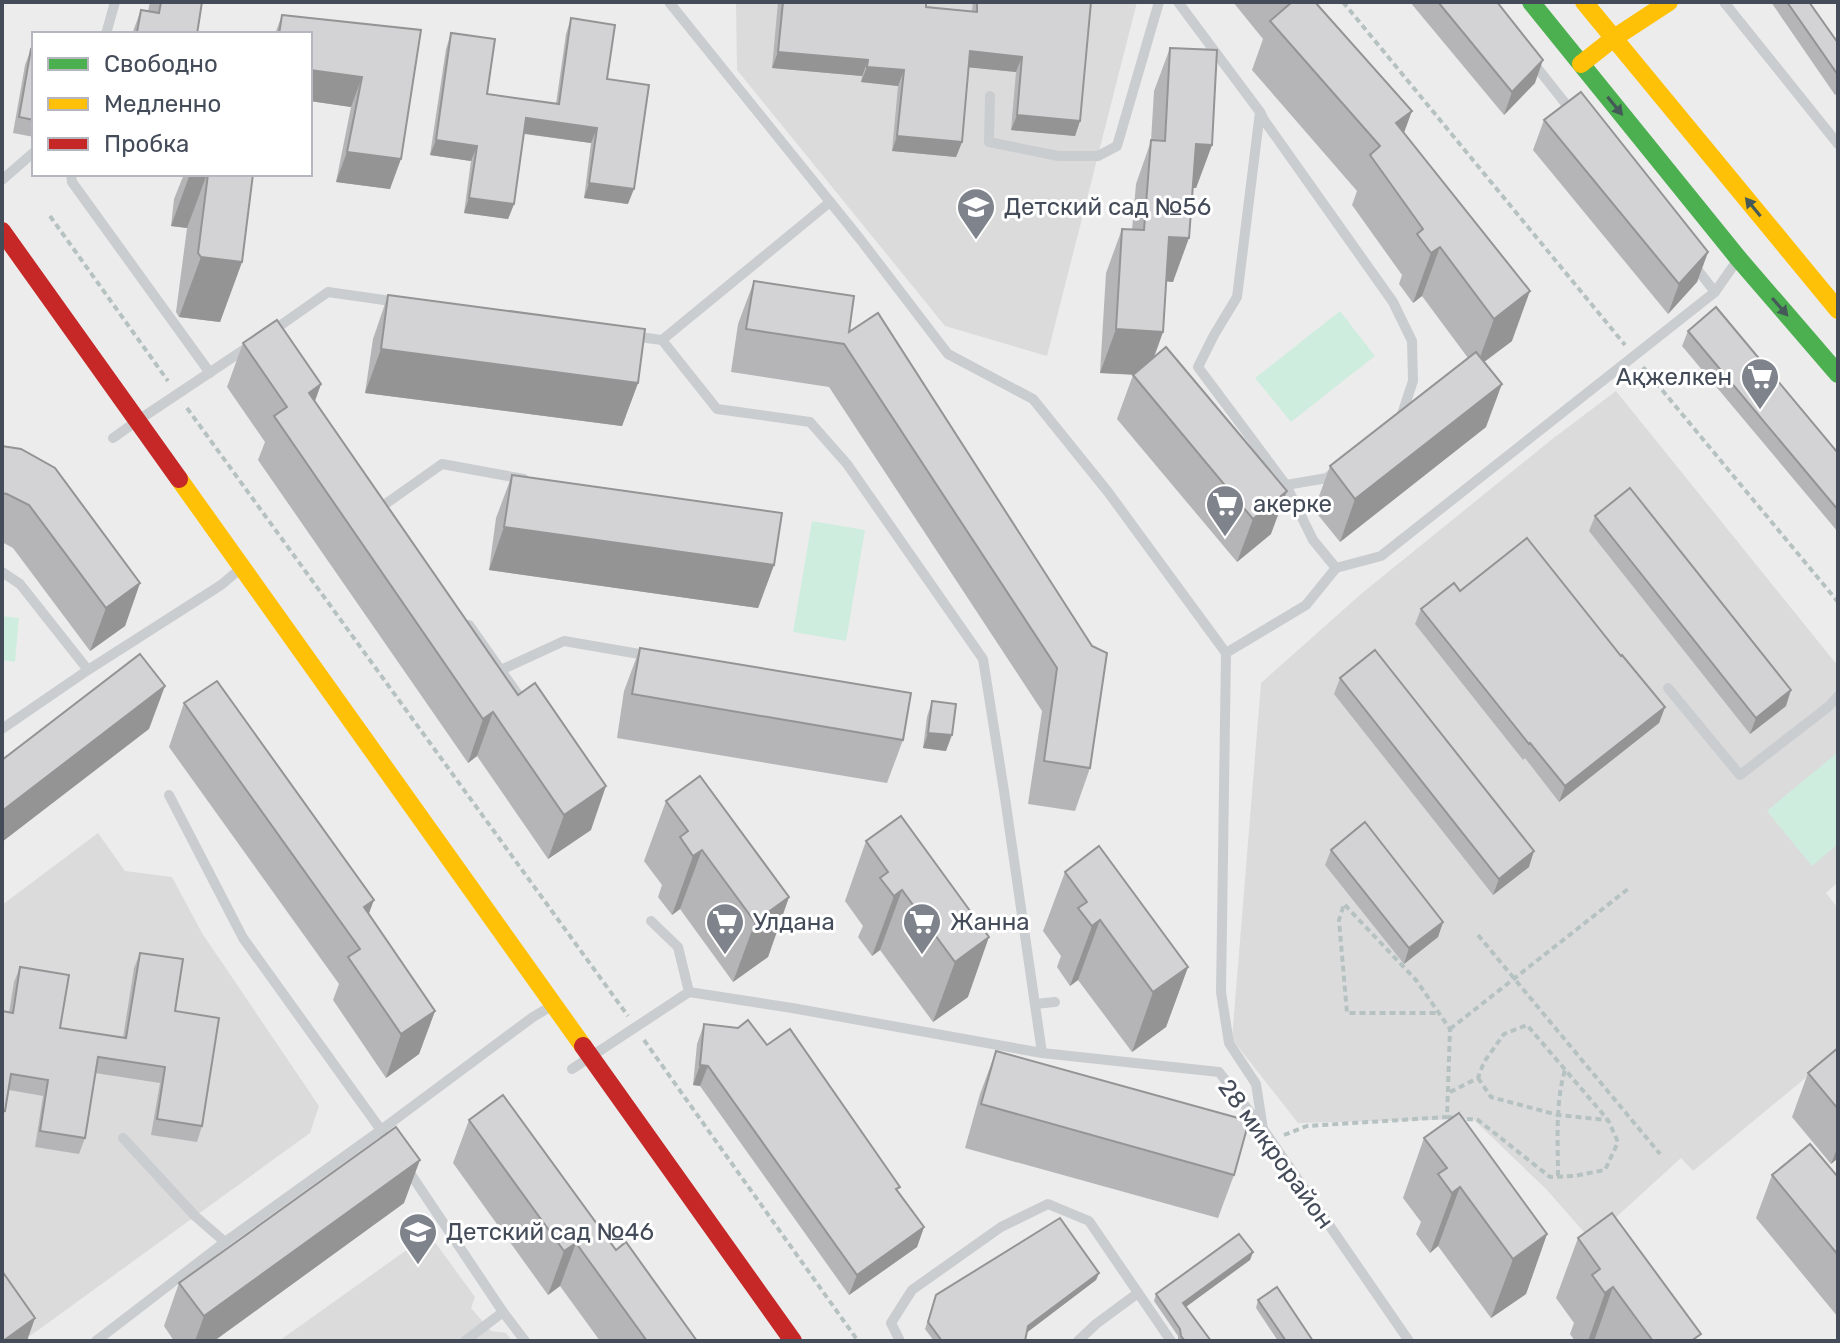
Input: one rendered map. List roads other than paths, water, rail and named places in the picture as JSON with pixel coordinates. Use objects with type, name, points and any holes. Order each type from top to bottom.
[{"type":"street","points":[[1531,2],[1738,258],[1838,374]]},
{"type":"street","points":[[1584,2],[1838,310]]},
{"type":"street","points":[[1581,64],[1669,2]]},
{"type":"street","points":[[2,231],[793,1341]]},
{"type":"lane","points":[[107,32],[115,2]]},
{"type":"lane","points":[[669,2],[948,354],[1033,399],[1108,492],[1226,653],[1221,992],[1229,1043],[1256,1084],[1263,1129]]},
{"type":"lane","points":[[990,96],[989,142],[1058,156],[1098,156],[1117,146],[1159,2]]},
{"type":"lane","points":[[1178,2],[1260,112],[1393,302],[1412,341],[1413,381],[1399,421],[1387,431]]},
{"type":"lane","points":[[1724,2],[1838,144]]},
{"type":"lane","points":[[1523,50],[1581,123]]},
{"type":"lane","points":[[1260,112],[1237,297],[1198,367],[1286,485],[1313,540],[1336,568]]},
{"type":"lane","points":[[2,180],[32,154]]},
{"type":"lane","points":[[71,176],[72,182],[210,373]]},
{"type":"lane","points":[[662,340],[830,202]]},
{"type":"lane","points":[[1687,256],[1715,292]]},
{"type":"lane","points":[[1226,653],[1306,605],[1336,568],[1381,556],[1715,292],[1738,258]]},
{"type":"lane","points":[[113,438],[328,292],[404,303]]},
{"type":"lane","points":[[616,333],[662,340],[717,409],[810,422],[847,464],[983,659],[1042,1053]]},
{"type":"lane","points":[[265,336],[274,349]]},
{"type":"lane","points":[[384,505],[442,464],[536,482]]},
{"type":"lane","points":[[1286,485],[1327,478],[1339,468]]},
{"type":"lane","points":[[375,492],[393,518]]},
{"type":"lane","points":[[2,729],[221,585],[242,568]]},
{"type":"lane","points":[[2,572],[20,584],[88,670]]},
{"type":"lane","points":[[465,619],[527,707]]},
{"type":"lane","points":[[501,670],[564,641],[658,657]]},
{"type":"lane","points":[[1668,688],[1740,775],[1838,696]]},
{"type":"lane","points":[[169,795],[243,938],[390,1143]]},
{"type":"lane","points":[[572,1069],[689,992],[678,947],[651,921]]},
{"type":"lane","name":"28 микрорайон","points":[[689,992],[1042,1053],[1219,1072],[1263,1129],[1409,1341]]},
{"type":"lane","points":[[1035,1004],[1055,1002]]},
{"type":"lane","points":[[96,1341],[225,1242],[553,1005]]},
{"type":"lane","points":[[123,1138],[195,1216],[225,1242]]},
{"type":"lane","points":[[398,1156],[525,1341]]},
{"type":"lane","points":[[900,1341],[891,1323],[912,1290],[1001,1227],[1048,1204],[1089,1221],[1171,1341]]},
{"type":"lane","points":[[1078,1341],[1138,1293]]},
{"type":"lane","points":[[465,1341],[503,1312]]},
{"type":"place","name":"Детский сад №56","points":[[976,241]]},
{"type":"place","name":"Ақжелкен","points":[[1760,411]]},
{"type":"place","name":"акерке","points":[[1225,538]]},
{"type":"place","name":"Улдана","points":[[725,956]]},
{"type":"place","name":"Жанна","points":[[922,956]]},
{"type":"place","name":"Детский сад №46","points":[[418,1266]]}]
